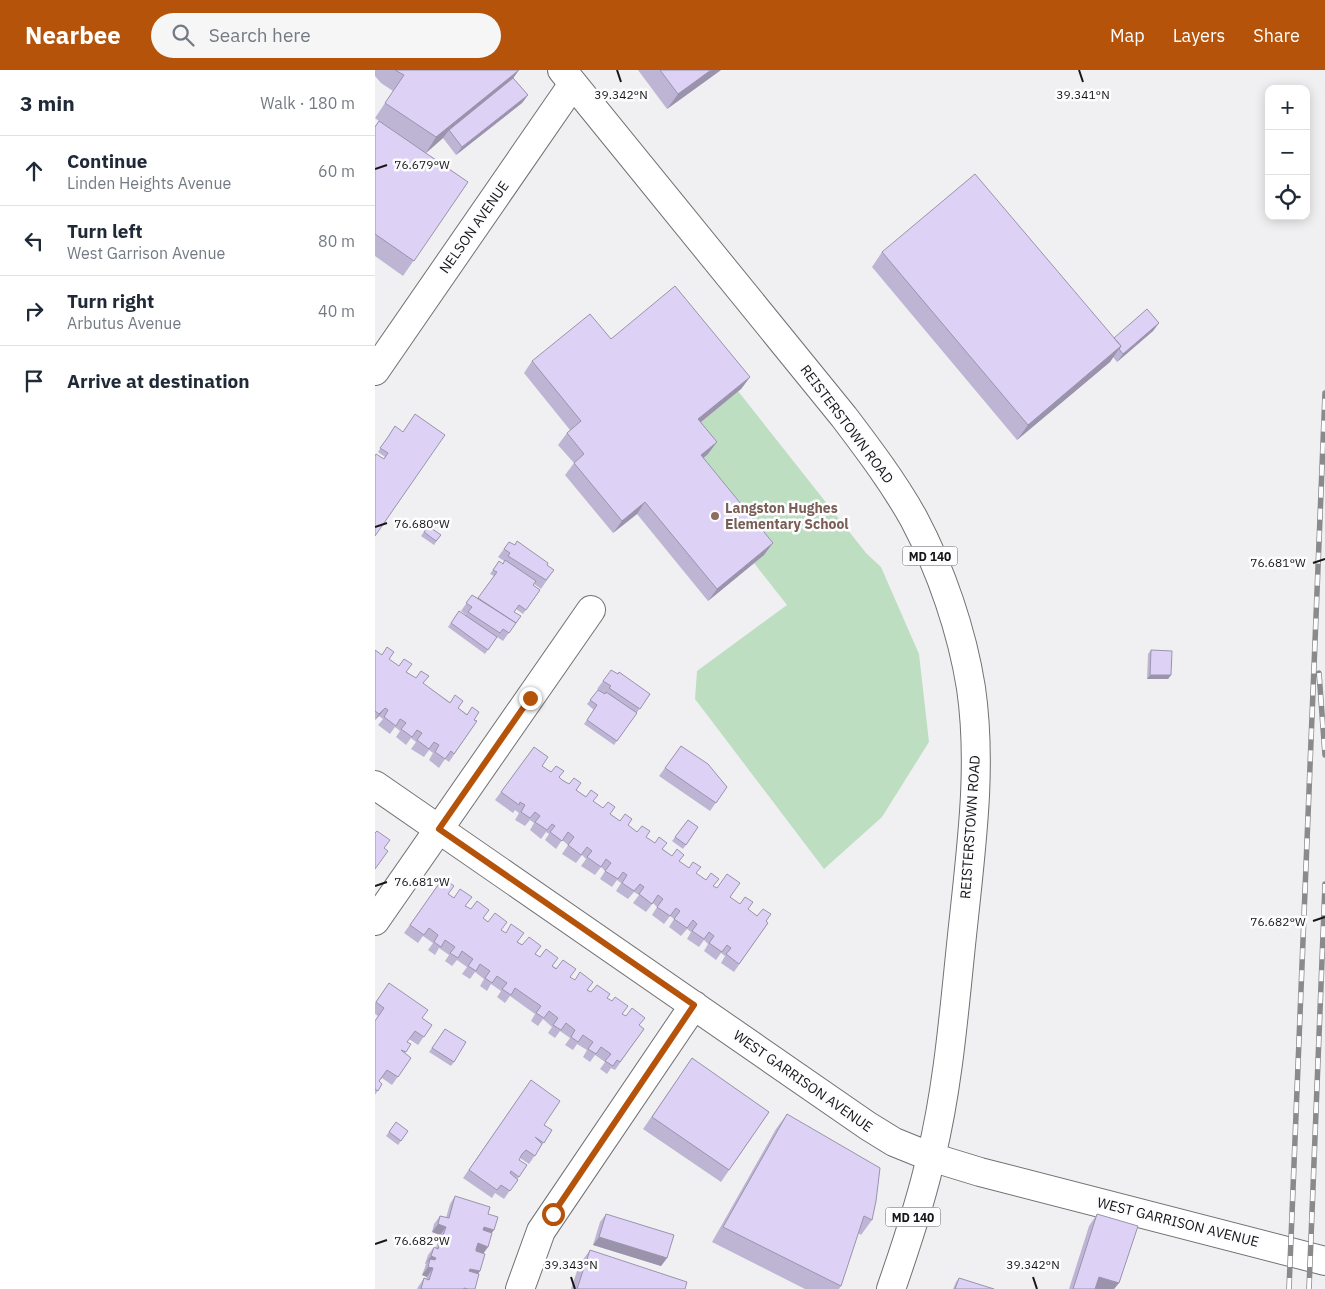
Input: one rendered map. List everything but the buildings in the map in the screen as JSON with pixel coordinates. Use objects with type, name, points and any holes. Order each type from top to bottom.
[{"type":"main road","name":"NELSON AVENUE","points":[[375,370],[567,77]]},
{"type":"main road","name":"REISTERSTOWN ROAD","points":[[567,77],[844,417],[882,468],[914,520],[939,576],[958,633],[971,688],[976,742],[975,800],[947,1068],[931,1158],[891,1289]]},
{"type":"main road","points":[[375,920],[591,610]]},
{"type":"main road","name":"WEST GARRISON AVENUE","points":[[375,785],[868,1126],[894,1142],[931,1158],[998,1177],[1290,1250],[1325,1261]]},
{"type":"main road","points":[[520,1289],[541,1231],[694,1005]]},
{"type":"green space","points":[[738,391],[866,553],[881,567],[919,654],[929,742],[882,817],[824,869],[695,699],[697,671],[787,605],[754,563],[764,555],[693,467],[690,431]]},
{"type":"railway","points":[[1289,1289],[1325,393]]},
{"type":"railway","points":[[1319,673],[1325,755]]},
{"type":"railway","points":[[1309,1289],[1325,884]]},
{"type":"place","name":"Langston Hughes Elementary School","points":[[715,516]]},
{"type":"route","points":[[530,698],[439,829],[694,1005],[553,1214]]}]
